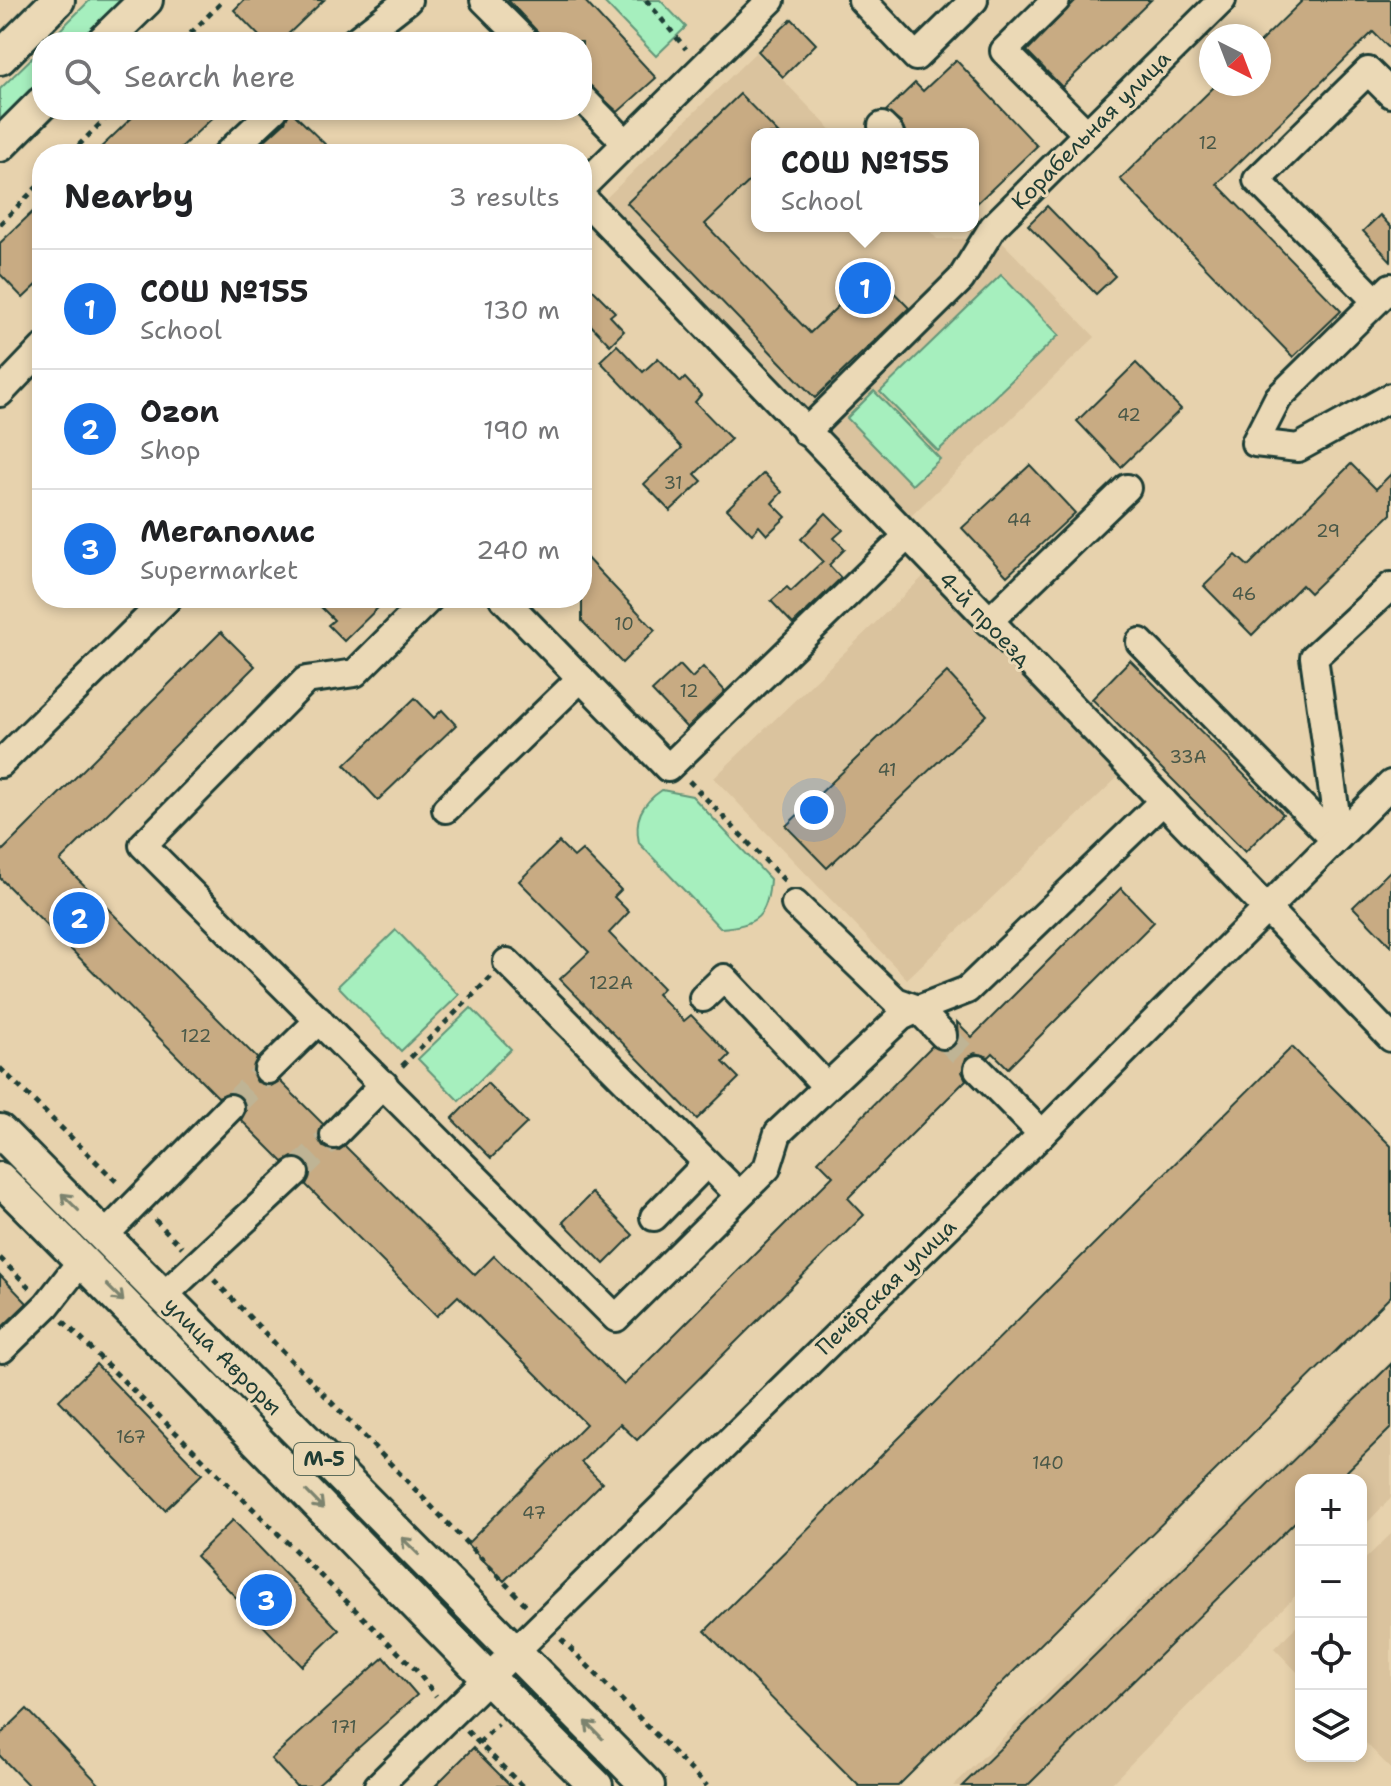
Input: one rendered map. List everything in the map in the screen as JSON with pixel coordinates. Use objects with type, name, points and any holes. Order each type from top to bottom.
[{"type":"main road","points":[[0,58],[58,0]]},
{"type":"main road","points":[[113,32],[146,0]]},
{"type":"main road","points":[[0,145],[32,113]]},
{"type":"main road","name":"улица Авроры","points":[[0,1131],[648,1786]]},
{"type":"main road","name":"улица Авроры","points":[[0,1179],[486,1678],[596,1786]]},
{"type":"street","points":[[367,32],[408,0]]},
{"type":"street","points":[[484,0],[516,32]]},
{"type":"street","points":[[592,177],[771,0]]},
{"type":"street","points":[[862,0],[916,57],[974,0]]},
{"type":"street","points":[[1056,0],[1004,51],[1087,134]]},
{"type":"street","name":"Корабельная улица","points":[[983,221],[1087,134],[1222,0]]},
{"type":"street","points":[[1391,94],[1368,71],[1257,180],[1383,294],[1278,398],[1255,443],[1298,448],[1391,397]]},
{"type":"street","points":[[592,108],[626,143]]},
{"type":"street","points":[[238,144],[263,120]]},
{"type":"street","name":"4-й проезд","points":[[592,207],[1391,1038]]},
{"type":"street","name":"Корабельная улица","points":[[806,432],[961,279],[979,232]]},
{"type":"street","points":[[0,393],[32,359]]},
{"type":"street","points":[[988,622],[1127,488]]},
{"type":"street","points":[[513,608],[668,768],[906,537]]},
{"type":"street","points":[[1337,838],[1314,657],[1391,586]]},
{"type":"street","points":[[0,764],[158,608]]},
{"type":"street","points":[[420,608],[355,673],[306,680],[143,845],[616,1318],[767,1168],[778,1133],[826,1086],[901,1017],[967,990],[1163,801]]},
{"type":"street","points":[[1140,642],[1337,838]]},
{"type":"street","points":[[446,809],[581,678]]},
{"type":"street","name":"Печёрская улица","points":[[378,1786],[1042,1134],[1391,784]]},
{"type":"street","points":[[795,904],[896,1001],[918,1009],[943,1035]]},
{"type":"street","points":[[507,962],[739,1195]]},
{"type":"street","points":[[703,998],[724,978],[826,1086]]},
{"type":"street","points":[[268,1070],[319,1020]]},
{"type":"street","points":[[978,1069],[1042,1134]]},
{"type":"street","points":[[334,1135],[384,1084]]},
{"type":"street","points":[[104,1236],[230,1108]]},
{"type":"street","points":[[654,1217],[707,1163]]},
{"type":"street","points":[[163,1296],[200,1265],[295,1173]]},
{"type":"street","points":[[2,1349],[47,1305],[82,1260]]},
{"type":"path","points":[[192,32],[224,0]]},
{"type":"path","points":[[646,0],[703,67]]},
{"type":"path","points":[[80,144],[104,120]]},
{"type":"path","points":[[0,224],[32,192]]},
{"type":"path","points":[[668,768],[692,783],[789,886],[795,904]]},
{"type":"path","points":[[384,1084],[507,962]]},
{"type":"path","points":[[0,1068],[200,1265],[544,1622],[707,1786]]},
{"type":"path","points":[[0,1258],[416,1670],[451,1715],[522,1786]]},
{"type":"shaded area","points":[[756,52],[829,128],[751,128],[751,232],[931,232],[937,239],[998,238],[1095,337],[908,519],[601,203]]},
{"type":"shaded area","points":[[925,575],[1118,777],[907,979],[714,778]]},
{"type":"shaded area","points":[[1391,1361],[1391,1498],[1367,1523],[1367,1474],[1295,1474],[1295,1596],[1109,1786],[953,1786]]},
{"type":"shaded area","points":[[1391,1534],[1391,1769],[1367,1744],[1367,1557]]},
{"type":"shaded area","points":[[1295,1628],[1295,1670],[1274,1648]]},
{"type":"green space","points":[[90,0],[121,0],[89,32],[58,32]]},
{"type":"green space","points":[[602,0],[660,0],[686,27],[656,56]]},
{"type":"green space","points":[[32,58],[32,89],[0,120],[0,89]]},
{"type":"green space","points":[[1001,275],[1059,335],[938,451],[880,392]]},
{"type":"green space","points":[[874,391],[940,459],[912,485],[847,418]]},
{"type":"green space","points":[[662,790],[692,796],[770,879],[767,902],[758,917],[743,925],[720,928],[639,843],[641,813]]},
{"type":"green space","points":[[396,930],[459,995],[401,1051],[338,986]]},
{"type":"green space","points":[[471,1008],[511,1049],[459,1101],[418,1059]]},
{"type":"building","points":[[244,0],[324,0],[290,32],[255,32],[234,10]]},
{"type":"building","points":[[508,0],[584,0],[656,78],[618,112],[592,89],[592,32],[538,32]]},
{"type":"building","points":[[1076,0],[1151,0],[1062,87],[1027,51]]},
{"type":"building","points":[[1303,0],[1391,0],[1391,50],[1373,32],[1217,184],[1341,311],[1293,357],[1120,179],[1205,96],[1271,96],[1271,31]]},
{"type":"building","points":[[792,19],[816,44],[783,77],[758,51]]},
{"type":"building","points":[[956,60],[1037,146],[979,201],[979,128],[903,128],[886,111],[915,83],[923,91]]},
{"type":"building","points":[[740,94],[773,128],[751,128],[751,180],[705,224],[810,333],[874,272],[909,308],[815,398],[627,203]]},
{"type":"building","points":[[130,120],[210,120],[185,144],[104,144]]},
{"type":"building","points":[[300,120],[325,144],[261,144],[285,122]]},
{"type":"building","points":[[1047,206],[1115,276],[1096,294],[1028,225]]},
{"type":"building","points":[[32,213],[32,289],[23,298],[0,274],[0,243]]},
{"type":"building","points":[[1380,215],[1391,227],[1391,261],[1363,231]]},
{"type":"building","points":[[592,289],[615,312],[610,316],[624,331],[610,345],[592,326]]},
{"type":"building","points":[[617,345],[643,372],[658,358],[681,382],[685,378],[701,395],[695,402],[731,439],[695,474],[702,481],[670,511],[644,484],[682,448],[600,361]]},
{"type":"building","points":[[1136,363],[1181,409],[1121,467],[1077,421]]},
{"type":"building","points":[[1351,464],[1376,489],[1391,474],[1391,514],[1310,593],[1302,585],[1252,635],[1204,586],[1236,555],[1248,566]]},
{"type":"building","points":[[1030,465],[1075,513],[1007,576],[962,528]]},
{"type":"building","points":[[764,473],[782,492],[772,503],[786,517],[767,535],[759,526],[752,534],[727,509]]},
{"type":"building","points":[[826,513],[843,530],[834,538],[845,549],[829,565],[841,578],[793,624],[771,601],[787,587],[791,591],[823,561],[801,539]]},
{"type":"building","points":[[592,564],[655,630],[622,663],[582,621],[582,608],[592,608]]},
{"type":"building","points":[[322,608],[378,608],[344,641],[328,625],[334,620]]},
{"type":"building","points":[[221,632],[255,666],[60,861],[257,1058],[252,1073],[257,1082],[271,1086],[280,1081],[323,1124],[318,1139],[323,1147],[338,1151],[345,1146],[475,1275],[494,1256],[624,1385],[833,1176],[818,1161],[932,1046],[946,1051],[955,1046],[958,1039],[957,1022],[972,1037],[1121,888],[1154,922],[1008,1068],[993,1053],[989,1057],[975,1053],[966,1058],[962,1072],[966,1080],[848,1198],[864,1215],[637,1440],[620,1424],[581,1462],[602,1483],[504,1581],[467,1544],[586,1424],[458,1296],[437,1316],[306,1185],[311,1170],[306,1162],[292,1157],[283,1162],[241,1120],[246,1111],[242,1097],[233,1092],[218,1097],[0,878],[0,853]]},
{"type":"building","points":[[1130,660],[1283,814],[1245,852],[1092,699]]},
{"type":"building","points":[[680,665],[692,678],[703,667],[725,691],[687,728],[652,691]]},
{"type":"building","points":[[947,672],[987,715],[827,868],[786,826]]},
{"type":"building","points":[[415,698],[434,718],[442,710],[456,725],[378,800],[345,765]]},
{"type":"building","points":[[559,842],[574,857],[582,850],[621,890],[614,897],[629,912],[609,933],[663,988],[657,994],[684,1021],[691,1015],[730,1055],[723,1062],[739,1078],[697,1119],[560,979],[589,952],[519,881]]},
{"type":"building","points":[[1391,870],[1391,946],[1353,907]]},
{"type":"building","points":[[1292,1047],[1391,1146],[1391,1296],[898,1786],[859,1786],[705,1631]]},
{"type":"building","points":[[487,1083],[527,1123],[491,1158],[452,1119]]},
{"type":"building","points":[[592,1193],[633,1235],[604,1264],[563,1222]]},
{"type":"building","points":[[0,1275],[27,1303],[0,1329]]},
{"type":"building","points":[[96,1364],[202,1474],[165,1510],[59,1400]]},
{"type":"building","points":[[1391,1364],[1391,1428],[1344,1474],[1295,1474],[1295,1522],[1027,1786],[962,1786]]},
{"type":"building","points":[[233,1520],[339,1630],[302,1666],[196,1556]]},
{"type":"building","points":[[384,1657],[417,1695],[316,1786],[296,1786],[271,1759]]},
{"type":"building","points":[[27,1709],[101,1786],[29,1786],[0,1756],[0,1735]]},
{"type":"building","points":[[473,1748],[511,1786],[435,1786]]},
{"type":"tunnel","points":[[943,1035],[978,1069]]},
{"type":"tunnel","points":[[230,1108],[268,1070]]},
{"type":"tunnel","points":[[295,1173],[334,1135]]},
{"type":"place","name":"СОШ №155","points":[[865,288]]},
{"type":"place","name":"Ozon","points":[[79,918]]},
{"type":"place","name":"Мегаполис","points":[[266,1600]]}]
